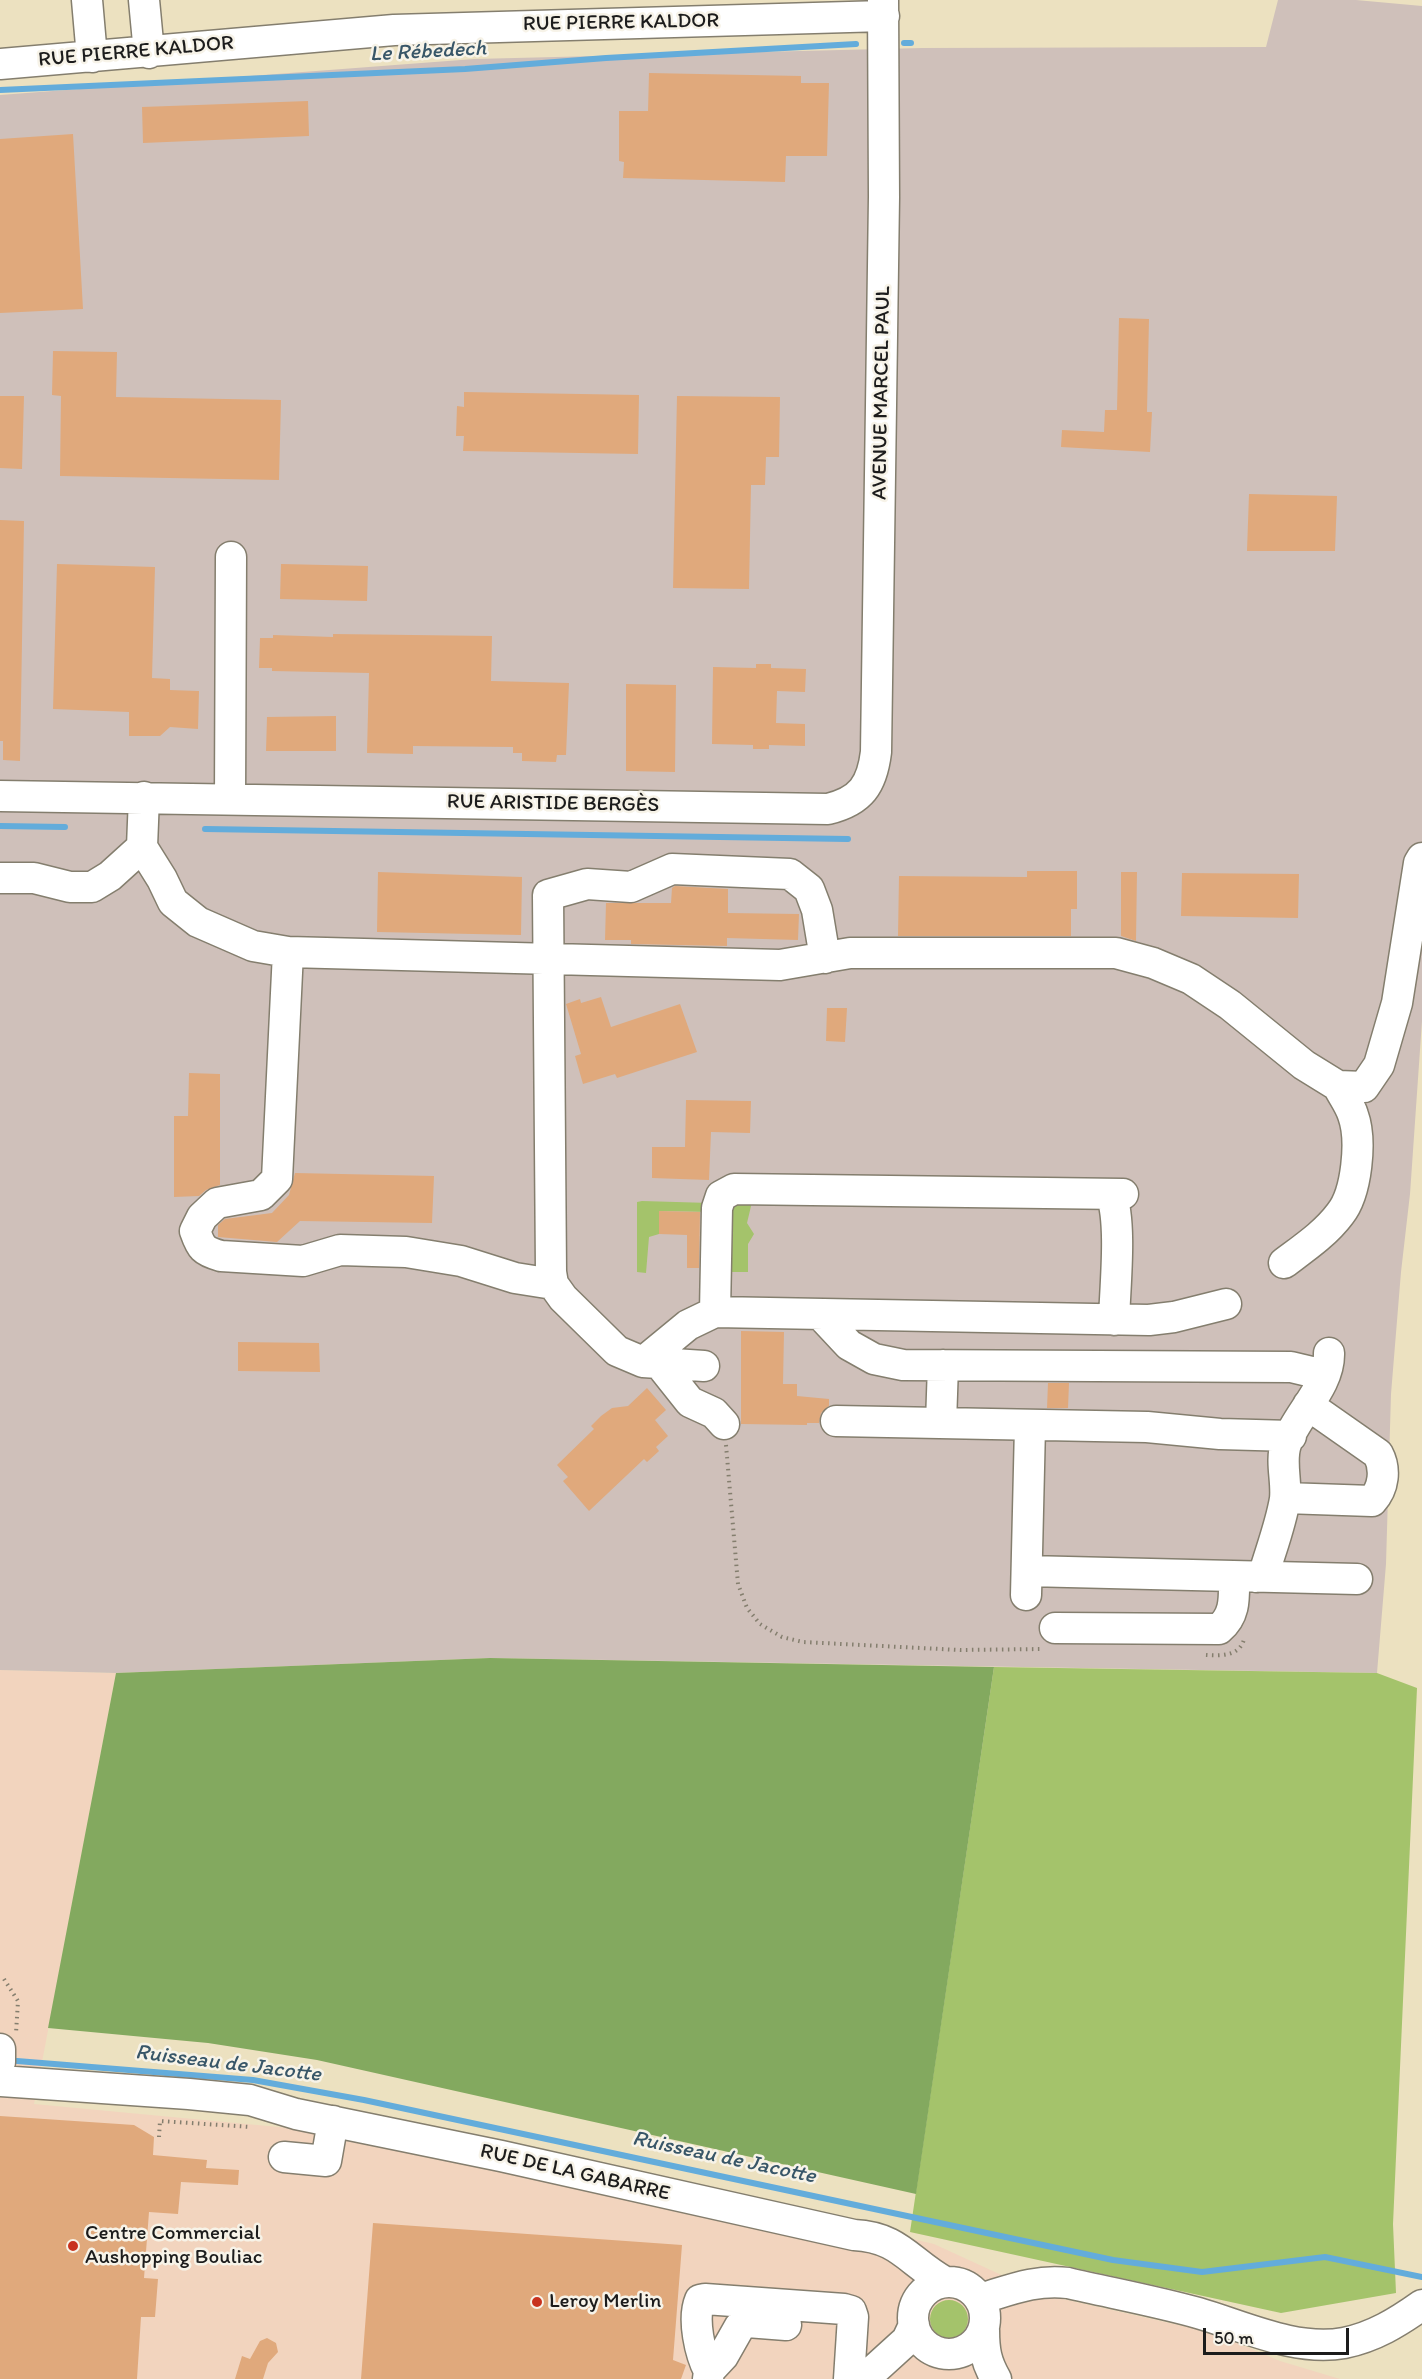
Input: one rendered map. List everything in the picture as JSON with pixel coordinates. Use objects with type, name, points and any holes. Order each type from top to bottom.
[{"type":"street","points":[[87,0],[92,57]]},
{"type":"street","points":[[144,0],[149,53]]},
{"type":"street","name":"RUE PIERRE KALDOR","points":[[0,64],[149,53],[394,30],[884,8]]},
{"type":"street","name":"AVENUE MARCEL PAUL","points":[[868,785],[874,769],[876,740],[885,197],[884,8]]},
{"type":"street","points":[[230,799],[231,557]]},
{"type":"street","name":"RUE ARISTIDE BERGÈS","points":[[0,796],[828,809],[844,805],[868,785]]},
{"type":"street","points":[[144,797],[142,847],[173,902],[198,922],[253,946],[288,952],[780,965],[850,953],[1116,953],[1154,963],[1191,979],[1230,1005],[1304,1065],[1338,1086],[1365,1087],[1379,1065],[1397,1004],[1419,863],[1422,858]]},
{"type":"street","points":[[0,878],[34,878],[70,887],[92,887],[110,876],[142,847]]},
{"type":"street","points":[[704,1366],[651,1362],[616,1351],[563,1298],[553,1284],[550,1272],[548,895],[587,884],[631,887],[672,869],[790,874],[809,889],[817,910],[825,957]]},
{"type":"street","points":[[288,952],[278,1179],[261,1195],[217,1203],[202,1217],[195,1231],[200,1246],[210,1253],[222,1256],[303,1261],[340,1251],[418,1254],[451,1258],[515,1278],[553,1284]]},
{"type":"street","points":[[1284,1263],[1319,1238],[1342,1212],[1357,1170],[1354,1116],[1338,1086]]},
{"type":"street","points":[[715,1312],[717,1208],[721,1196],[734,1189],[1117,1194],[1114,1320]]},
{"type":"street","points":[[651,1362],[688,1325],[715,1312],[1149,1320],[1174,1317],[1226,1304]]},
{"type":"street","points":[[819,1314],[849,1345],[874,1359],[903,1365],[1291,1367],[1312,1372],[1326,1366],[1286,1445],[1285,1498],[1265,1570],[1245,1577]]},
{"type":"street","points":[[651,1362],[690,1402],[714,1413],[724,1424]]},
{"type":"street","points":[[941,1423],[943,1365]]},
{"type":"street","points":[[1285,1498],[1372,1501],[1382,1485],[1382,1462],[1378,1454],[1308,1405]]},
{"type":"street","points":[[836,1421],[1147,1427],[1220,1434],[1291,1436]]},
{"type":"street","points":[[1030,1426],[1027,1583],[1245,1577],[1357,1579]]},
{"type":"street","points":[[1054,1639],[1219,1629],[1227,1622],[1234,1609],[1245,1577]]},
{"type":"street","points":[[0,2062],[8,2042]]},
{"type":"street","name":"RUE DE LA GABARRE","points":[[0,2081],[250,2100],[296,2114],[854,2235],[879,2238],[891,2243],[945,2282]]},
{"type":"street","name":"RUE DE LA GABARRE","points":[[0,2098],[250,2116],[296,2114]]},
{"type":"street","points":[[284,2157],[326,2161],[333,2121]]},
{"type":"street","name":"RUE DE LA GABARRE","points":[[854,2235],[881,2250],[892,2260],[906,2280],[914,2317]]},
{"type":"street","points":[[980,2299],[1026,2284],[1054,2281],[1196,2313],[1286,2339],[1316,2344],[1343,2343],[1364,2338],[1393,2325],[1422,2305]]},
{"type":"street","points":[[864,2379],[906,2340],[926,2290],[945,2282],[965,2285],[980,2299],[986,2314],[984,2352],[988,2366],[996,2379]]},
{"type":"street","points":[[709,2375],[698,2334],[698,2306],[700,2301],[705,2299],[851,2311],[849,2379]]},
{"type":"street","points":[[914,2317],[918,2337],[926,2346],[949,2355],[969,2368],[979,2379]]},
{"type":"street","points":[[709,2375],[740,2326],[747,2322],[852,2329]]},
{"type":"street","points":[[949,2355],[970,2348],[979,2340],[984,2330]]},
{"type":"path","points":[[724,1424],[738,1584],[747,1608],[760,1624],[782,1637],[803,1642],[960,1650],[1054,1639]]},
{"type":"path","points":[[1196,1655],[1231,1654],[1243,1645],[1246,1632],[1243,1618],[1234,1609]]},
{"type":"path","points":[[4,1979],[18,2001],[8,2042]]},
{"type":"path","points":[[159,2137],[160,2121],[260,2128]]},
{"type":"shaded area","points":[[1278,0],[1356,0],[1422,6],[1422,1021],[1410,1194],[1391,1394],[1386,1564],[1377,1673],[490,1658],[116,1673],[0,1670],[0,95],[474,59],[922,48],[1266,47]]},
{"type":"shaded area","points":[[0,1670],[116,1673],[34,2104],[342,2133],[627,2173],[934,2244],[1045,2295],[1214,2333],[1280,2361],[1340,2379],[0,2379]]},
{"type":"green space","points":[[637,1202],[710,1203],[712,1212],[659,1211],[659,1234],[649,1237],[646,1273],[637,1272]]},
{"type":"green space","points":[[752,1202],[747,1223],[754,1234],[748,1244],[748,1272],[722,1272],[723,1206]]},
{"type":"green space","points":[[490,1658],[994,1667],[916,2194],[317,2060],[208,2043],[48,2028],[116,1673]]},
{"type":"green space","points":[[994,1667],[1377,1673],[1417,1688],[1393,2224],[1396,2293],[1281,2313],[910,2232]]},
{"type":"green space","points":[[949,2300],[963,2305],[968,2319],[963,2333],[949,2338],[935,2333],[930,2319],[935,2305]]},
{"type":"building","points":[[649,73],[801,76],[801,83],[829,83],[827,156],[786,156],[785,182],[623,178],[624,162],[619,161],[619,111],[648,111]]},
{"type":"building","points":[[308,101],[309,136],[143,143],[142,107]]},
{"type":"building","points":[[73,134],[83,309],[0,313],[0,139]]},
{"type":"building","points":[[1119,318],[1149,319],[1147,412],[1152,412],[1150,452],[1061,447],[1062,430],[1104,432],[1105,410],[1117,410]]},
{"type":"building","points":[[53,351],[117,352],[116,397],[281,400],[279,480],[60,476],[61,396],[52,395]]},
{"type":"building","points":[[464,392],[639,395],[638,454],[463,451],[464,436],[456,436],[457,406],[464,407]]},
{"type":"building","points":[[0,396],[24,396],[22,469],[0,468]]},
{"type":"building","points":[[677,396],[780,397],[779,457],[766,457],[765,485],[751,485],[749,589],[673,588]]},
{"type":"building","points":[[1249,494],[1337,496],[1335,551],[1247,551]]},
{"type":"building","points":[[0,520],[24,521],[20,761],[3,760],[3,741],[0,741]]},
{"type":"building","points":[[57,564],[155,567],[152,678],[170,679],[170,690],[199,691],[198,729],[170,727],[160,736],[129,736],[129,712],[53,709]]},
{"type":"building","points":[[281,564],[368,566],[367,601],[280,599]]},
{"type":"building","points":[[333,634],[492,636],[491,681],[569,683],[566,755],[557,755],[556,762],[522,761],[522,753],[513,753],[513,747],[413,746],[413,754],[367,753],[369,673],[272,671],[272,668],[259,668],[260,638],[273,638],[273,635],[333,637]]},
{"type":"building","points":[[756,664],[771,664],[771,668],[806,669],[805,692],[777,691],[776,723],[805,724],[805,746],[769,745],[769,749],[753,749],[753,745],[712,744],[713,667],[756,668]]},
{"type":"building","points":[[626,684],[676,685],[675,772],[626,771]]},
{"type":"building","points":[[336,716],[336,751],[266,751],[267,717]]},
{"type":"building","points":[[1027,871],[1077,871],[1077,909],[1071,909],[1071,936],[898,936],[899,876],[1027,877]]},
{"type":"building","points":[[378,872],[522,877],[521,935],[377,932]]},
{"type":"building","points":[[1121,872],[1137,872],[1136,941],[1121,936]]},
{"type":"building","points":[[1182,873],[1299,874],[1298,918],[1181,916]]},
{"type":"building","points":[[675,886],[728,889],[728,913],[799,914],[798,940],[727,938],[727,946],[631,944],[631,940],[605,940],[606,903],[671,903],[672,888]]},
{"type":"building","points":[[601,997],[611,1027],[680,1004],[697,1052],[617,1078],[615,1074],[583,1084],[575,1056],[581,1054],[566,1004],[580,999],[581,1003]]},
{"type":"building","points":[[827,1008],[847,1008],[845,1042],[826,1041]]},
{"type":"building","points":[[189,1073],[220,1074],[220,1185],[206,1190],[199,1196],[174,1197],[174,1116],[188,1116]]},
{"type":"building","points":[[686,1100],[751,1101],[750,1133],[711,1132],[709,1180],[652,1178],[652,1147],[685,1147]]},
{"type":"building","points":[[295,1173],[434,1176],[432,1223],[300,1221],[277,1242],[218,1237],[218,1225],[225,1219],[272,1213],[289,1195]]},
{"type":"building","points":[[659,1211],[700,1212],[699,1268],[687,1268],[687,1235],[659,1234]]},
{"type":"building","points":[[741,1331],[784,1332],[783,1384],[797,1384],[797,1396],[829,1399],[829,1406],[821,1413],[819,1423],[807,1423],[807,1425],[741,1424]]},
{"type":"building","points":[[238,1342],[319,1343],[320,1372],[238,1371]]},
{"type":"building","points":[[1048,1383],[1069,1383],[1068,1408],[1047,1408]]},
{"type":"building","points":[[647,1388],[666,1410],[655,1420],[668,1436],[656,1447],[659,1451],[647,1462],[644,1459],[589,1511],[563,1481],[568,1477],[557,1465],[594,1429],[591,1426],[601,1416],[612,1408],[628,1406]]},
{"type":"building","name":"Centre Commercial Aushopping Bouliac","points":[[0,2116],[134,2125],[154,2137],[153,2155],[207,2160],[206,2168],[239,2170],[238,2185],[181,2182],[178,2214],[149,2212],[144,2278],[158,2279],[155,2317],[141,2317],[137,2379],[0,2379]]},
{"type":"building","name":"Leroy Merlin","points":[[373,2223],[682,2245],[673,2360],[686,2365],[681,2379],[361,2379]]},
{"type":"building","points":[[267,2338],[276,2343],[278,2352],[268,2363],[263,2379],[235,2379],[242,2356],[250,2359],[260,2341]]},
{"type":"waterway","name":"Le Rébedech","points":[[904,43],[911,43]]},
{"type":"waterway","name":"Le Rébedech","points":[[0,90],[465,69],[606,58],[856,44]]},
{"type":"waterway","points":[[0,826],[65,827]]},
{"type":"waterway","points":[[205,829],[848,839]]},
{"type":"waterway","name":"Ruisseau de Jacotte","points":[[17,2061],[253,2080],[364,2100],[1113,2260],[1202,2272],[1325,2257],[1422,2277]]},
{"type":"place","name":"Centre Commercial Aushopping Bouliac","points":[[73,2246]]},
{"type":"place","name":"Leroy Merlin","points":[[537,2302]]}]
